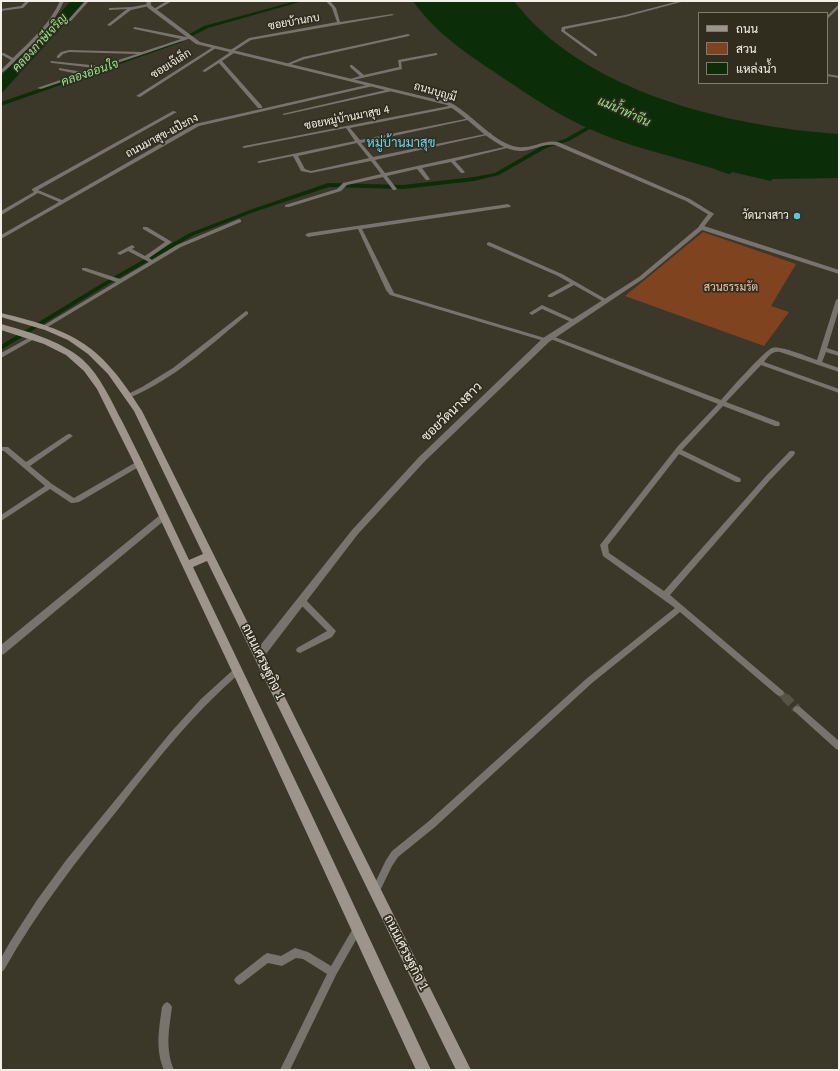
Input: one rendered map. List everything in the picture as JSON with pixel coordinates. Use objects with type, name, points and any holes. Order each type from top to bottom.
[{"type":"main road","name":"ถนนเศรษฐกิจ 1","points":[[1,315],[44,327],[71,339],[90,351],[117,380],[138,411],[375,893],[464,1070]]},
{"type":"main road","name":"ถนนเศรษฐกิจ 1","points":[[1,328],[21,332],[58,348],[77,360],[87,370],[103,392],[140,463],[163,517],[424,1070]]},
{"type":"main road","points":[[186,565],[210,556]]},
{"type":"street","points":[[1,10],[22,6],[28,1]]},
{"type":"street","points":[[2,69],[13,60],[48,22],[60,7],[62,1]]},
{"type":"street","points":[[70,20],[87,1]]},
{"type":"street","points":[[154,10],[170,1]]},
{"type":"street","name":"ซอยบ้านกบ","points":[[204,71],[250,39],[339,23],[334,8],[328,1]]},
{"type":"street","points":[[657,1],[667,5]]},
{"type":"street","points":[[596,55],[563,31],[562,28],[624,16],[683,1]]},
{"type":"street","points":[[110,9],[133,8],[149,3]]},
{"type":"street","name":"ถนนบุญมี","points":[[149,3],[154,10],[188,38],[198,44],[454,106],[509,147]]},
{"type":"street","points":[[828,17],[839,6]]},
{"type":"street","points":[[108,24],[133,8]]},
{"type":"street","points":[[339,23],[392,15]]},
{"type":"street","points":[[135,28],[188,38]]},
{"type":"street","points":[[286,65],[304,58],[408,35]]},
{"type":"street","points":[[39,88],[188,38]]},
{"type":"street","name":"ซอยเจ๊เล็ก","points":[[138,96],[214,48]]},
{"type":"street","points":[[58,57],[62,53],[69,51],[145,53]]},
{"type":"street","points":[[3,54],[13,60]]},
{"type":"street","points":[[349,80],[401,68],[399,61],[436,54]]},
{"type":"street","points":[[220,61],[260,108]]},
{"type":"street","points":[[52,62],[102,67]]},
{"type":"street","points":[[351,66],[363,77]]},
{"type":"street","points":[[60,70],[84,73]]},
{"type":"street","points":[[828,75],[839,77]]},
{"type":"street","name":"ถนนมาสุข-แป๊ะกง","points":[[1,237],[197,125],[370,85]]},
{"type":"street","points":[[284,114],[390,90]]},
{"type":"street","name":"ซอยหมู่บ้านมาสุข 4","points":[[244,147],[454,106]]},
{"type":"street","points":[[37,192],[34,190],[175,112]]},
{"type":"street","points":[[259,162],[470,119]]},
{"type":"street","points":[[347,127],[395,189]]},
{"type":"street","points":[[295,155],[303,170],[307,172],[490,134]]},
{"type":"street","points":[[287,206],[339,190],[342,185],[384,174],[509,147],[522,149],[548,142],[558,143],[688,200],[711,214],[700,227],[839,272]]},
{"type":"street","points":[[452,160],[463,172]]},
{"type":"street","points":[[418,167],[428,180]]},
{"type":"street","points":[[37,192],[62,202]]},
{"type":"street","points":[[1,213],[37,192]]},
{"type":"street","points":[[308,234],[508,206]]},
{"type":"street","points":[[44,327],[179,246],[239,221]]},
{"type":"street","points":[[359,227],[392,294],[548,338],[777,424]]},
{"type":"street","name":"ซอยวัดนางสาว","points":[[259,655],[355,532],[422,459],[548,338],[641,278],[700,227]]},
{"type":"street","points":[[145,228],[170,242],[145,258]]},
{"type":"street","points":[[489,244],[574,282],[606,301]]},
{"type":"street","points":[[120,253],[130,248],[152,261]]},
{"type":"street","points":[[84,269],[120,281]]},
{"type":"street","points":[[550,296],[574,282]]},
{"type":"street","points":[[819,363],[839,300]]},
{"type":"street","points":[[532,313],[542,307],[573,322]]},
{"type":"street","points":[[128,396],[148,387],[172,372],[246,313]]},
{"type":"street","points":[[1,356],[34,337]]},
{"type":"street","points":[[780,694],[665,595],[606,554],[604,545],[678,451],[759,362],[774,349],[781,350],[839,370]]},
{"type":"street","points":[[823,349],[839,354]]},
{"type":"street","points":[[759,362],[839,391]]},
{"type":"street","points":[[25,466],[70,436]]},
{"type":"street","points":[[1,449],[6,449],[50,486],[70,500],[77,500],[140,463]]},
{"type":"street","points":[[678,451],[738,480]]},
{"type":"street","points":[[665,595],[767,479],[792,453]]},
{"type":"street","points":[[1,518],[50,486]]},
{"type":"street","points":[[1,651],[163,517]]},
{"type":"street","points":[[300,650],[329,635],[332,631],[302,601]]},
{"type":"street","points":[[375,893],[389,863],[396,854],[432,824],[589,681],[680,608]]},
{"type":"street","points":[[1,967],[9,951],[51,888],[103,821],[164,746],[213,691],[237,671]]},
{"type":"street","points":[[797,709],[839,746]]},
{"type":"street","points":[[285,1070],[333,972],[358,928]]},
{"type":"street","points":[[239,980],[267,958],[282,961],[295,953],[305,955],[333,972]]},
{"type":"street","points":[[167,1007],[163,1051],[164,1062],[169,1070]]},
{"type":"green space","name":"สวนธรรมรัต","points":[[703,232],[796,264],[771,306],[789,312],[764,346],[625,296]]},
{"type":"water","name":"คลองภาษีเจริญ","points":[[71,1],[85,1],[1,94],[1,76]]},
{"type":"water","name":"แม่น้ำท่าจีน","points":[[413,1],[514,1],[543,33],[579,59],[618,81],[662,99],[706,113],[752,123],[797,130],[839,134],[839,178],[772,179],[771,181],[732,172],[730,174],[628,144],[596,132],[547,106],[471,56],[439,31]]},
{"type":"waterway","name":"คลองอ่อนใจ","points":[[190,35],[206,27],[301,1]]},
{"type":"waterway","name":"คลองอ่อนใจ","points":[[1,104],[180,42]]},
{"type":"waterway","points":[[1,348],[103,285],[192,234],[252,211],[328,185],[403,187],[474,179],[497,174],[544,147],[567,140],[597,123]]},
{"type":"tunnel","points":[[780,693],[786,698]]},
{"type":"tunnel","points":[[786,698],[797,709]]},
{"type":"place","name":"วัดนางสาว","points":[[797,216]]},
{"type":"district","name":"หมู่บ้านมาสุข","points":[[401,143]]}]
